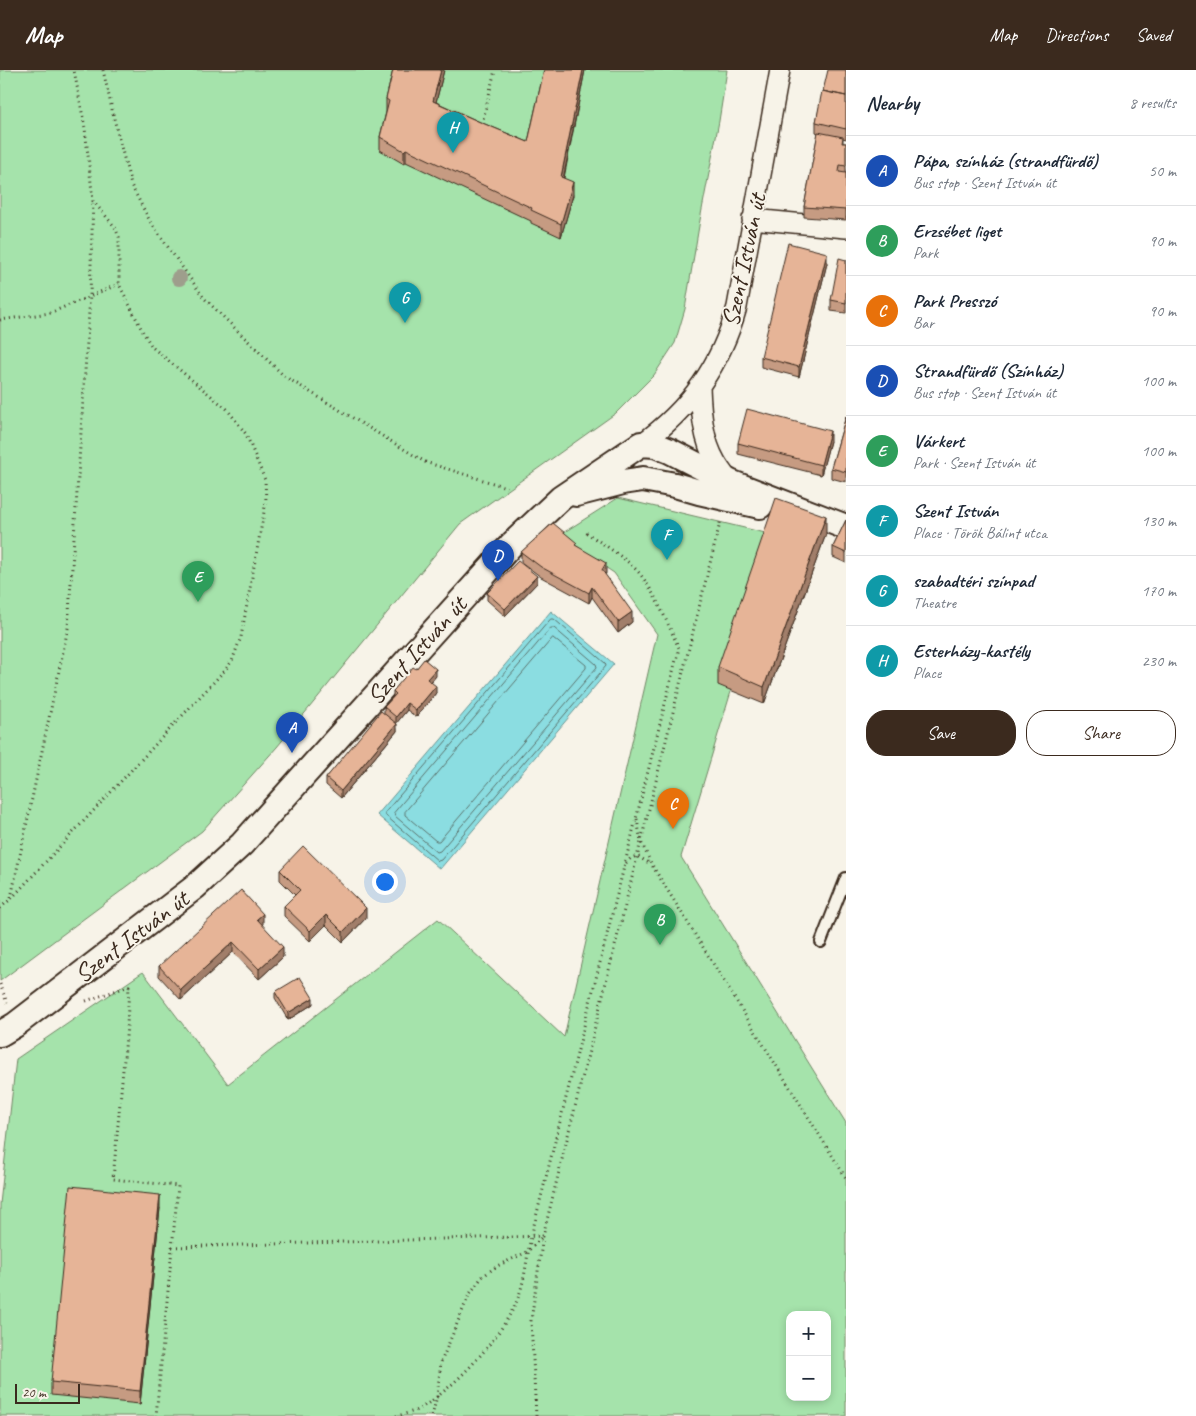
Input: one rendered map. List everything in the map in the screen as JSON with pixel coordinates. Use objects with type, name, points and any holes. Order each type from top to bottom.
[{"type":"street","name":"Szent István út","points":[[0,1034],[195,886],[242,844],[511,545],[561,498],[651,441],[678,414],[700,387],[716,362],[732,327],[780,70]]},
{"type":"street","points":[[752,220],[846,228]]},
{"type":"street","points":[[700,387],[701,412],[706,437],[728,490]]},
{"type":"street","points":[[651,441],[685,457],[728,490]]},
{"type":"street","points":[[651,441],[658,460],[668,474],[685,488]]},
{"type":"street","points":[[561,498],[623,482],[644,479],[685,488],[728,490],[846,527]]},
{"type":"lane","points":[[821,942],[846,878]]},
{"type":"path","points":[[11,899],[68,628],[90,296],[93,201],[85,128],[74,70]]},
{"type":"path","points":[[104,70],[117,131],[132,185],[152,223],[204,298],[284,376],[425,462],[509,488]]},
{"type":"path","points":[[480,136],[495,70]]},
{"type":"path","points":[[0,908],[11,899],[232,661],[241,638],[266,501],[265,480],[246,434],[227,409],[152,347],[143,332],[119,284],[119,237],[115,227],[93,201]]},
{"type":"path","points":[[0,320],[50,312],[119,284]]},
{"type":"path","points":[[536,1416],[531,1321],[543,1236],[728,490]]},
{"type":"path","points":[[396,1416],[420,1409],[468,1369],[490,1343],[514,1307],[521,1287],[531,1237],[679,648],[665,617],[640,574],[584,531]]},
{"type":"path","points":[[637,816],[641,842],[652,865],[846,1178]]},
{"type":"path","points":[[624,864],[637,856],[652,865]]},
{"type":"path","points":[[85,1001],[129,986],[113,1179],[178,1186],[156,1416]]},
{"type":"path","points":[[172,1247],[543,1236]]},
{"type":"path","points":[[432,1416],[437,1396],[441,1362],[469,1295],[482,1278],[496,1266],[528,1252],[543,1236]]},
{"type":"green space","points":[[0,70],[727,70],[685,309],[675,343],[654,375],[616,413],[460,524],[277,747],[202,831],[0,981]]},
{"type":"green space","points":[[618,498],[778,536],[681,857],[846,1123],[846,1416],[0,1416],[0,1204],[16,1059],[143,972],[228,1084],[438,919],[564,1037],[657,634],[614,573],[558,536]]},
{"type":"water","points":[[551,611],[614,664],[440,869],[377,815]]},
{"type":"building","points":[[393,70],[441,70],[433,101],[528,142],[544,70],[583,70],[561,177],[573,182],[561,224],[531,210],[532,208],[406,149],[404,151],[380,137],[389,101],[386,99]]},
{"type":"building","points":[[828,70],[846,70],[846,96],[823,91]]},
{"type":"building","points":[[822,91],[846,96],[846,129],[816,122]]},
{"type":"building","points":[[818,132],[843,137],[842,143],[846,143],[846,166],[840,165],[839,172],[846,173],[846,210],[804,207]]},
{"type":"building","points":[[788,243],[827,253],[799,367],[761,357]]},
{"type":"building","points":[[839,258],[846,260],[846,303],[831,300]]},
{"type":"building","points":[[747,409],[830,431],[821,465],[738,443]]},
{"type":"building","points":[[846,416],[846,472],[831,468]]},
{"type":"building","points":[[776,498],[826,516],[764,687],[718,667]]},
{"type":"building","points":[[846,520],[846,553],[833,547]]},
{"type":"building","points":[[553,523],[577,543],[575,545],[606,563],[602,570],[632,612],[618,622],[592,587],[589,593],[541,567],[521,552]]},
{"type":"building","points":[[518,561],[537,576],[505,609],[487,593]]},
{"type":"building","points":[[424,659],[436,669],[427,679],[436,686],[416,710],[407,703],[396,717],[384,707],[396,694],[393,691],[413,667],[416,669]]},
{"type":"building","points":[[381,711],[397,724],[341,791],[326,778]]},
{"type":"building","points":[[303,846],[366,908],[343,932],[326,915],[310,931],[284,906],[300,890],[280,870]]},
{"type":"building","points":[[241,890],[263,914],[257,919],[283,947],[259,969],[233,942],[181,990],[159,966]]},
{"type":"building","points":[[300,977],[313,998],[288,1013],[275,992]]},
{"type":"building","points":[[70,1186],[160,1195],[140,1391],[51,1382]]},
{"type":"place","name":"Esterházy-kastély","points":[[453,153]]},
{"type":"place","name":"szabadtéri színpad","points":[[405,323]]},
{"type":"place","name":"Szent István","points":[[667,560]]},
{"type":"place","name":"Strandfürdő (Színház)","points":[[498,581]]},
{"type":"place","name":"Várkert","points":[[198,602]]},
{"type":"place","name":"Pápa, színház (strandfürdő)","points":[[292,753]]},
{"type":"place","name":"Park Presszó","points":[[673,829]]},
{"type":"place","name":"Erzsébet liget","points":[[660,945]]}]
